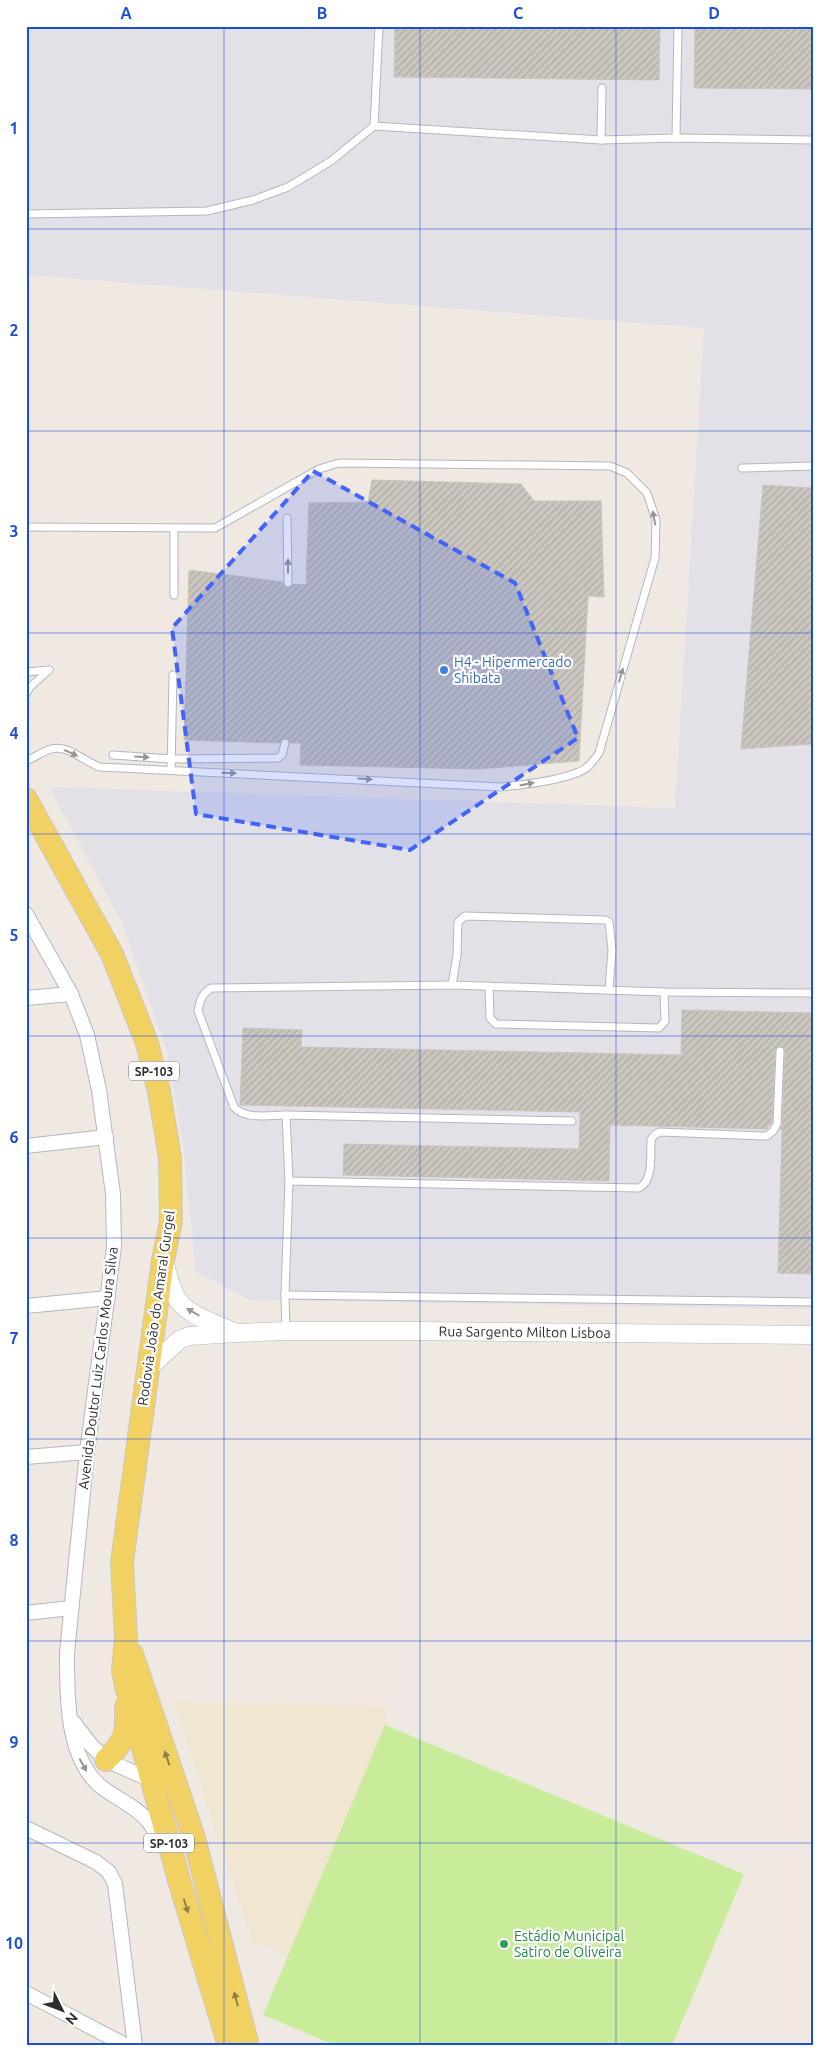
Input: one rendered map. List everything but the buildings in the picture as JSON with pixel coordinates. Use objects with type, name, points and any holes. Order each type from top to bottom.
[{"type":"main road","name":"Rodovia João do Amaral Gurgel","points":[[26,799],[112,954],[147,1042],[159,1090],[170,1158],[171,1221],[163,1260],[122,1562],[126,1638],[123,1670],[178,1880],[229,2046]]},
{"type":"main road","name":"Rodovia João do Amaral Gurgel","points":[[126,1638],[194,1838],[248,2046]]},
{"type":"main road","points":[[106,1760],[120,1746],[127,1727],[126,1686]]},
{"type":"main road","points":[[152,1780],[167,1794],[194,1838]]},
{"type":"street","name":"Avenida Doutor Luiz Carlos Moura Silva","points":[[26,914],[71,994],[87,1035],[99,1090],[113,1194],[114,1247],[87,1452],[67,1653],[67,1687],[71,1718],[79,1757],[86,1770],[100,1786],[137,1811],[148,1821],[155,1831],[178,1880]]},
{"type":"street","points":[[26,998],[71,994]]},
{"type":"street","points":[[26,1146],[106,1138]]},
{"type":"street","points":[[163,1260],[175,1296],[181,1304],[191,1312],[236,1333]]},
{"type":"street","points":[[26,1306],[108,1298]]},
{"type":"street","name":"Rua Sargento Milton Lisboa","points":[[148,1369],[179,1340],[189,1336],[236,1333],[286,1331],[813,1335]]},
{"type":"street","points":[[26,1457],[87,1452]]},
{"type":"street","points":[[26,1613],[71,1608]]},
{"type":"street","points":[[71,1718],[91,1745],[106,1760],[152,1780]]},
{"type":"street","points":[[26,1828],[96,1862],[109,1872],[115,1884],[135,2046]]},
{"type":"street","points":[[26,1993],[127,2046]]},
{"type":"lane","points":[[374,126],[378,26]]},
{"type":"lane","points":[[676,138],[678,26]]},
{"type":"lane","points":[[601,140],[602,88]]},
{"type":"lane","points":[[26,214],[207,211],[253,200],[288,186],[331,161],[374,126],[601,140],[676,138],[813,140]]},
{"type":"lane","points":[[26,527],[215,528],[319,469],[339,463],[610,466],[627,473],[647,493],[656,520],[655,558],[599,753],[591,764],[580,772],[523,785],[500,787],[100,768],[89,764],[69,750],[61,749],[50,749],[26,761]]},
{"type":"lane","points":[[742,468],[813,466]]},
{"type":"lane","points":[[287,518],[288,583]]},
{"type":"lane","points":[[174,529],[174,595]]},
{"type":"lane","points":[[26,672],[50,670],[30,687],[26,694]]},
{"type":"lane","points":[[171,770],[173,675]]},
{"type":"lane","points":[[113,755],[171,759],[278,758],[282,756],[286,743]]},
{"type":"lane","points":[[452,985],[457,955],[458,922],[461,918],[465,916],[540,918],[609,922],[612,950],[609,990]]},
{"type":"lane","points":[[572,1121],[246,1115],[239,1113],[234,1107],[198,1011],[199,1001],[204,993],[211,988],[452,985],[664,992],[813,993]]},
{"type":"lane","points":[[489,986],[490,1018],[496,1024],[659,1028],[665,1021],[664,992]]},
{"type":"lane","points":[[289,1181],[639,1188],[645,1185],[649,1179],[651,1140],[654,1135],[660,1132],[767,1136],[773,1131],[776,1124],[780,1051]]},
{"type":"lane","points":[[286,1115],[289,1181],[285,1295],[286,1331]]},
{"type":"lane","points":[[285,1295],[813,1302]]},
{"type":"highlighted area","points":[[313,471],[515,583],[578,738],[410,850],[196,814],[172,628]]},
{"type":"shaded area","points":[[26,26],[813,26],[813,1309],[249,1300],[196,1272],[183,1145],[166,1048],[121,921],[49,787],[675,808],[704,328],[26,275]]},
{"type":"shaded area","points":[[174,1701],[385,1707],[385,1725],[291,1955],[252,1942]]},
{"type":"green space","name":"Estádio Municipal Satiro de Oliveira","points":[[385,1725],[744,1874],[672,2046],[337,2046],[263,2015]]},
{"type":"place","name":"H4 - Hipermercado Shibata","points":[[444,670]]},
{"type":"place","name":"Estádio Municipal Satiro de Oliveira","points":[[504,1944]]}]
